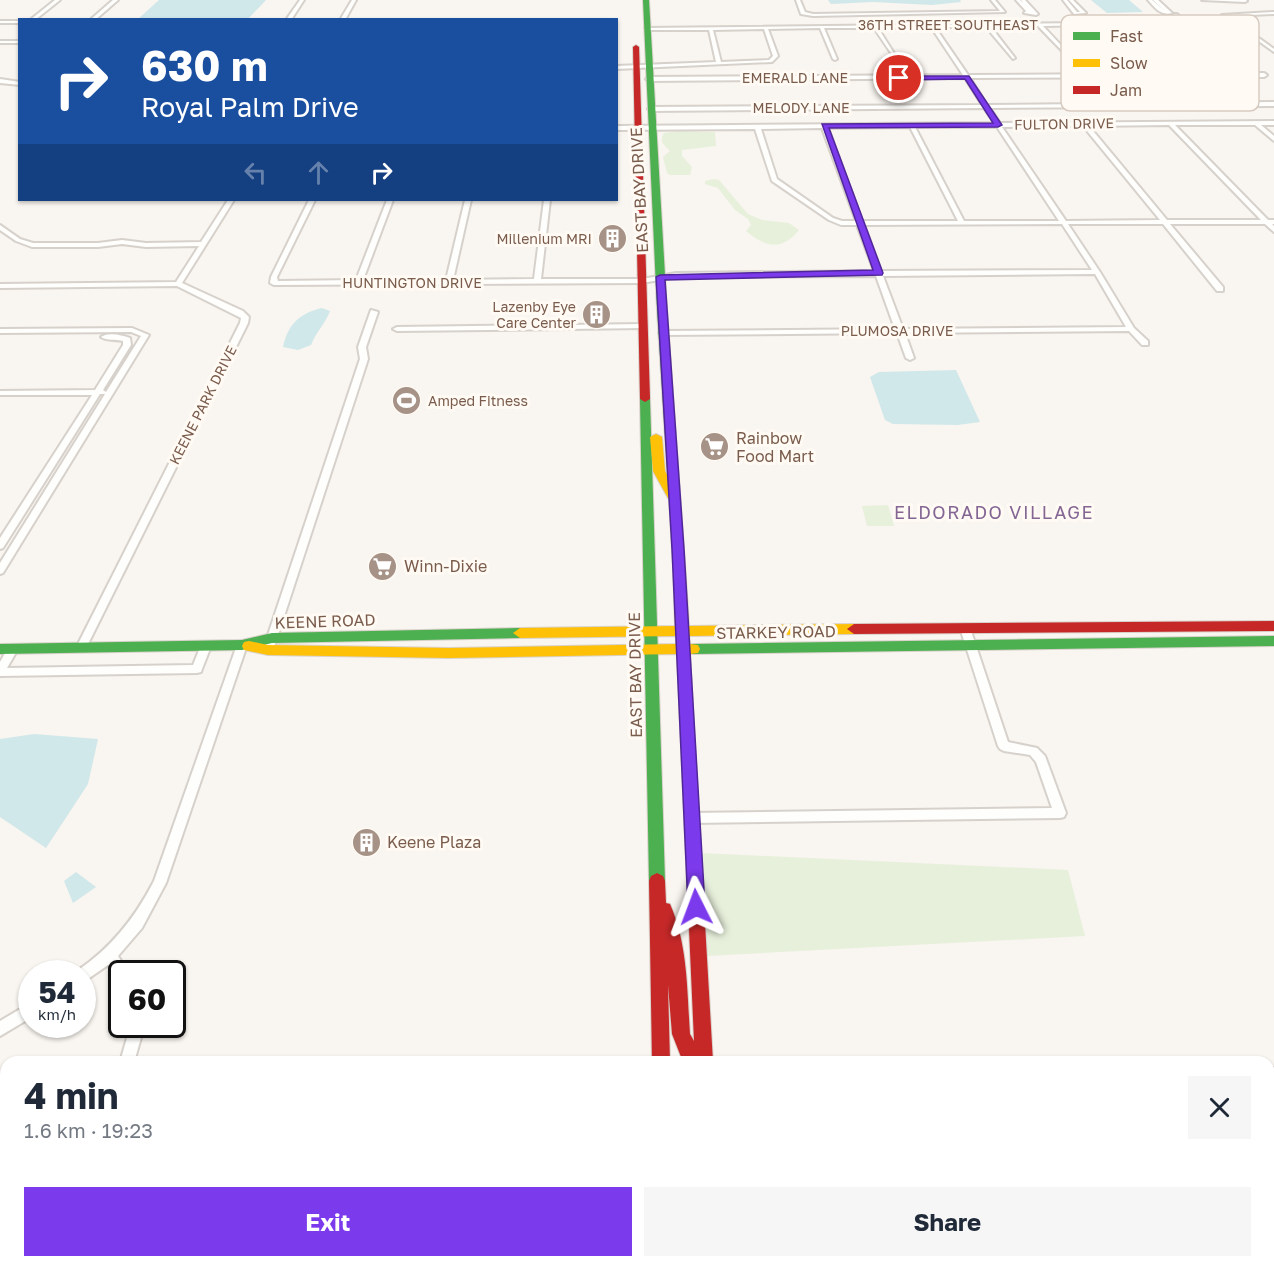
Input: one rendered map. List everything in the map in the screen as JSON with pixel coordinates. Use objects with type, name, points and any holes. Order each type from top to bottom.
[{"type":"main road","name":"EAST BAY DRIVE","points":[[635,0],[643,32]]},
{"type":"main road","name":"EAST BAY DRIVE","points":[[646,0],[643,32],[645,71],[651,109],[682,631],[704,1056]]},
{"type":"main road","name":"EAST BAY DRIVE","points":[[645,71],[638,128],[661,1056]]},
{"type":"main road","points":[[639,163],[646,170],[648,190],[656,196]]},
{"type":"main road","points":[[640,199],[648,206],[649,228],[658,237]]},
{"type":"main road","points":[[644,379],[654,389],[657,418],[670,429]]},
{"type":"main road","points":[[645,426],[656,437],[659,471],[674,500]]},
{"type":"main road","name":"STARKEY ROAD","points":[[651,631],[1274,626]]},
{"type":"main road","name":"KEENE ROAD","points":[[270,644],[651,631]]},
{"type":"main road","name":"STARKEY ROAD","points":[[242,645],[270,644],[449,653],[1274,641]]},
{"type":"main road","points":[[7,649],[242,645]]},
{"type":"main road","points":[[657,888],[674,943],[681,1034],[690,1056]]},
{"type":"street","points":[[35,18],[58,0]]},
{"type":"street","points":[[94,18],[116,0]]},
{"type":"street","points":[[289,18],[302,0]]},
{"type":"street","points":[[343,18],[354,0]]},
{"type":"street","points":[[798,0],[803,13],[813,15],[1003,12],[993,0]]},
{"type":"street","points":[[1018,0],[1029,11],[1026,12],[1036,14],[1023,0]]},
{"type":"street","points":[[1065,0],[1076,13],[1084,13],[1071,0]]},
{"type":"street","points":[[1150,0],[1162,12],[1170,13],[1155,0]]},
{"type":"street","points":[[1204,0],[1244,1],[1274,21]]},
{"type":"street","points":[[1224,15],[1274,13]]},
{"type":"street","points":[[0,22],[18,22]]},
{"type":"street","points":[[987,25],[1013,58]]},
{"type":"street","points":[[1040,25],[1061,48]]},
{"type":"street","name":"36TH STREET SOUTHEAST","points":[[643,32],[821,26],[1061,25]]},
{"type":"street","points":[[821,26],[835,59]]},
{"type":"street","points":[[875,26],[894,58]]},
{"type":"street","points":[[932,26],[1097,272],[1131,329],[1145,343]]},
{"type":"street","points":[[618,68],[645,71],[718,64],[762,63],[776,56],[765,27]]},
{"type":"street","points":[[711,29],[718,64]]},
{"type":"street","points":[[1259,40],[1274,51]]},
{"type":"street","points":[[0,42],[18,42]]},
{"type":"street","name":"EMERALD LANE","points":[[645,71],[967,77],[1061,76]]},
{"type":"street","name":"EMERALD LANE","points":[[1259,75],[1264,75]]},
{"type":"street","points":[[0,81],[18,84]]},
{"type":"street","name":"MELODY LANE","points":[[1259,104],[1274,104]]},
{"type":"street","name":"MELODY LANE","points":[[651,109],[1061,106]]},
{"type":"street","points":[[1170,123],[1270,222],[1274,230]]},
{"type":"street","points":[[1256,123],[1274,139]]},
{"type":"street","name":"FULTON DRIVE","points":[[618,128],[1274,123]]},
{"type":"street","points":[[1084,124],[1220,289]]},
{"type":"street","points":[[911,125],[962,223]]},
{"type":"street","points":[[757,126],[770,174],[781,188],[841,223],[1270,222]]},
{"type":"street","points":[[824,126],[910,358]]},
{"type":"street","points":[[0,286],[178,284],[230,201]]},
{"type":"street","name":"HUNTINGTON DRIVE","points":[[312,201],[274,277],[274,283],[537,282],[878,273],[1097,272]]},
{"type":"street","points":[[359,283],[390,201]]},
{"type":"street","points":[[448,282],[468,201]]},
{"type":"street","points":[[537,282],[547,201]]},
{"type":"street","points":[[0,226],[18,240],[32,245],[98,245],[122,242],[146,245],[202,244]]},
{"type":"street","name":"KEENE PARK DRIVE","points":[[81,648],[244,323],[245,317],[240,313],[178,284]]},
{"type":"street","points":[[270,644],[364,359],[362,347],[374,312]]},
{"type":"street","points":[[397,329],[643,326]]},
{"type":"street","name":"PLUMOSA DRIVE","points":[[663,333],[1131,329]]},
{"type":"street","points":[[0,331],[141,331],[146,335],[0,571]]},
{"type":"street","points":[[0,338],[118,337],[128,340],[98,392],[0,547],[14,548]]},
{"type":"street","points":[[0,393],[111,392]]},
{"type":"street","points":[[692,818],[1060,813],[1041,759],[1033,751],[1004,746],[964,628]]},
{"type":"street","points":[[96,966],[110,956],[147,911],[160,883],[242,645]]},
{"type":"street","points":[[7,649],[0,672],[197,669],[206,646]]},
{"type":"street","points":[[110,956],[113,960]]},
{"type":"street","points":[[0,1029],[18,1018]]},
{"type":"street","points":[[129,1056],[134,1038]]},
{"type":"green space","points":[[715,132],[716,146],[682,150],[682,156],[692,167],[690,175],[667,173],[663,157],[670,151],[662,139],[664,133]]},
{"type":"green space","points":[[719,180],[748,214],[762,220],[789,223],[799,230],[786,242],[779,244],[766,244],[760,241],[746,231],[751,225],[748,219],[735,210],[718,188],[705,184],[705,181]]},
{"type":"green space","points":[[888,505],[894,526],[867,526],[862,506]]},
{"type":"green space","points":[[701,853],[1068,870],[1085,936],[707,956]]},
{"type":"water","points":[[159,0],[266,0],[249,18],[139,18]]},
{"type":"water","points":[[828,0],[960,0],[961,2],[932,5],[873,2],[831,4]]},
{"type":"water","points":[[1091,0],[1129,0],[1143,12],[1107,13]]},
{"type":"water","points":[[322,308],[330,311],[311,345],[298,350],[283,347],[288,332],[301,316]]},
{"type":"water","points":[[956,370],[980,422],[958,425],[893,424],[885,420],[870,377],[879,372]]},
{"type":"water","points":[[34,734],[98,739],[88,784],[46,848],[0,817],[0,739]]},
{"type":"water","points":[[76,872],[96,887],[73,903],[64,881]]},
{"type":"traffic: fast","points":[[646,0],[662,310],[679,564]]},
{"type":"traffic: fast","points":[[645,399],[657,881]]},
{"type":"traffic: fast","points":[[0,649],[242,645],[272,638],[520,633]]},
{"type":"traffic: fast","points":[[693,649],[1274,641]]},
{"type":"traffic: slow","points":[[656,437],[659,471],[672,495]]},
{"type":"traffic: slow","points":[[679,564],[696,906]]},
{"type":"traffic: slow","points":[[520,633],[854,629]]},
{"type":"traffic: slow","points":[[249,646],[268,650],[449,653],[693,649]]},
{"type":"traffic: jam","points":[[636,47],[645,399]]},
{"type":"traffic: jam","points":[[854,629],[1274,626]]},
{"type":"traffic: jam","points":[[657,881],[661,1056]]},
{"type":"traffic: jam","points":[[696,906],[704,1056]]},
{"type":"traffic: jam","points":[[664,910],[674,943],[681,1034],[690,1056]]},
{"type":"place","name":"Millenium MRI","points":[[613,239]]},
{"type":"place","name":"Lazenby Eye Care Center","points":[[597,315]]},
{"type":"place","name":"Amped Fitness","points":[[407,401]]},
{"type":"place","name":"Rainbow Food Mart","points":[[715,447]]},
{"type":"place","name":"Winn-Dixie","points":[[383,566]]},
{"type":"place","name":"Keene Plaza","points":[[366,842]]},
{"type":"district","name":"ELDORADO VILLAGE","points":[[994,513]]},
{"type":"route","points":[[696,907],[678,549],[660,277],[878,273],[824,126],[998,125],[967,77],[899,78]]}]
